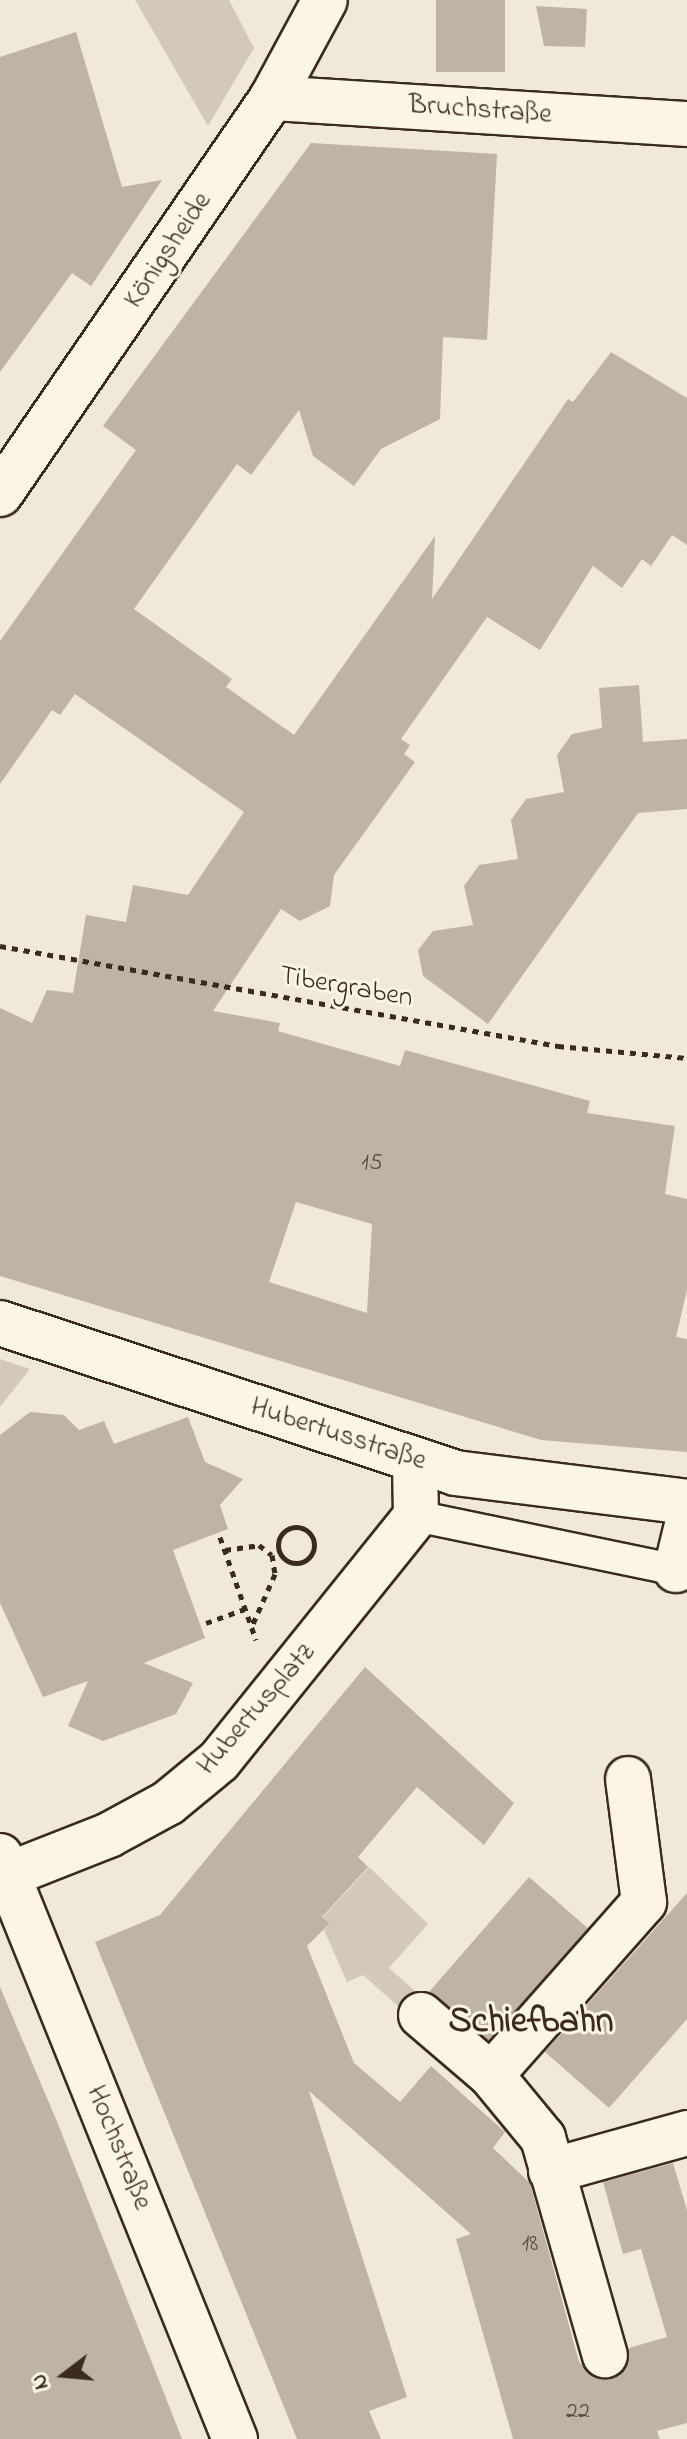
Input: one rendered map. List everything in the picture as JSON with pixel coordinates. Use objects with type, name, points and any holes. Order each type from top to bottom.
[{"type":"street","name":"Königsheide","points":[[0,494],[272,98],[319,2]]},
{"type":"street","name":"Bruchstraße","points":[[272,98],[687,124]]},
{"type":"street","name":"Hubertusstraße","points":[[0,1323],[415,1462],[505,1482],[687,1502]]},
{"type":"street","points":[[415,1462],[416,1516]]},
{"type":"street","name":"Hubertusplatz","points":[[3,1870],[121,1829],[219,1761],[416,1516]]},
{"type":"street","points":[[676,1570],[687,1525]]},
{"type":"street","points":[[491,2075],[644,1902],[628,1779]]},
{"type":"street","name":"Hochstraße","points":[[3,1870],[235,2439]]},
{"type":"street","points":[[421,2015],[491,2075],[543,2138],[605,2355]]},
{"type":"street","points":[[551,2171],[687,2133]]},
{"type":"lane","points":[[416,1516],[676,1570]]},
{"type":"path","name":"Tibergraben","points":[[0,946],[558,1046],[687,1058]]},
{"type":"path","points":[[220,1537],[251,1627],[275,1574],[275,1554],[289,1528],[313,1538],[304,1563],[275,1554],[259,1545],[225,1550]]},
{"type":"path","points":[[206,1623],[245,1609]]},
{"type":"shaded area","points":[[135,0],[229,0],[254,48],[208,126]]},
{"type":"shaded area","points":[[0,1359],[30,1369],[0,1407]]},
{"type":"shaded area","points":[[369,1867],[428,1924],[389,1968],[424,1999],[409,2016],[363,1975],[347,1982],[324,1930],[330,1923],[323,1917]]},
{"type":"building","points":[[436,0],[505,0],[505,72],[436,72]]},
{"type":"building","points":[[536,6],[587,9],[585,47],[544,46]]},
{"type":"building","points":[[76,32],[122,187],[162,180],[91,286],[72,273],[0,372],[0,57]]},
{"type":"building","points":[[311,143],[497,154],[487,340],[443,337],[440,419],[381,449],[354,486],[313,456],[299,410],[251,475],[237,464],[134,609],[232,679],[226,687],[294,735],[435,536],[432,599],[568,399],[573,402],[611,352],[687,398],[687,545],[672,535],[651,566],[642,559],[622,588],[593,566],[540,650],[487,617],[401,739],[410,745],[404,754],[415,762],[334,875],[330,906],[300,921],[281,909],[213,1011],[280,1023],[278,1031],[400,1066],[405,1050],[590,1101],[587,1113],[675,1126],[665,1194],[687,1199],[687,1290],[676,1337],[687,1339],[687,1452],[541,1440],[0,1276],[0,1008],[32,1023],[47,990],[73,993],[86,915],[126,922],[133,885],[188,895],[244,812],[75,694],[60,715],[52,710],[0,784],[0,641],[136,450],[103,426]],"holes":[[[296,1202],[372,1224],[367,1313],[269,1282]]]},
{"type":"building","points":[[639,685],[643,742],[687,739],[687,809],[638,813],[488,1024],[423,976],[418,950],[433,931],[473,925],[464,886],[479,865],[518,859],[511,820],[526,799],[564,792],[557,755],[572,734],[602,728],[599,688]]},
{"type":"building","points":[[30,1412],[64,1415],[79,1430],[104,1421],[114,1444],[188,1417],[205,1462],[243,1479],[220,1505],[228,1529],[173,1550],[205,1638],[144,1663],[193,1683],[176,1714],[103,1741],[68,1726],[88,1681],[43,1697],[0,1603],[0,1435]]},
{"type":"building","points":[[365,1667],[514,1803],[484,1845],[417,1787],[358,1857],[368,1867],[322,1917],[330,1923],[307,1946],[354,2063],[400,2102],[431,2066],[505,2132],[493,2148],[530,2183],[579,2362],[598,2379],[622,2373],[629,2348],[667,2337],[641,2249],[623,2254],[603,2182],[673,2163],[687,2210],[687,2423],[657,2431],[660,2439],[513,2439],[456,2239],[471,2234],[309,2091],[407,2397],[369,2411],[381,2439],[297,2439],[95,1942],[160,1915]]},
{"type":"building","points":[[529,1877],[588,1928],[488,2043],[429,1992]]},
{"type":"building","points":[[687,1893],[687,2019],[609,2108],[545,2052]]},
{"type":"building","points":[[0,1987],[58,2124],[182,2439],[0,2439]]},
{"type":"district","name":"Schiefbahn","points":[[531,2023]]}]
